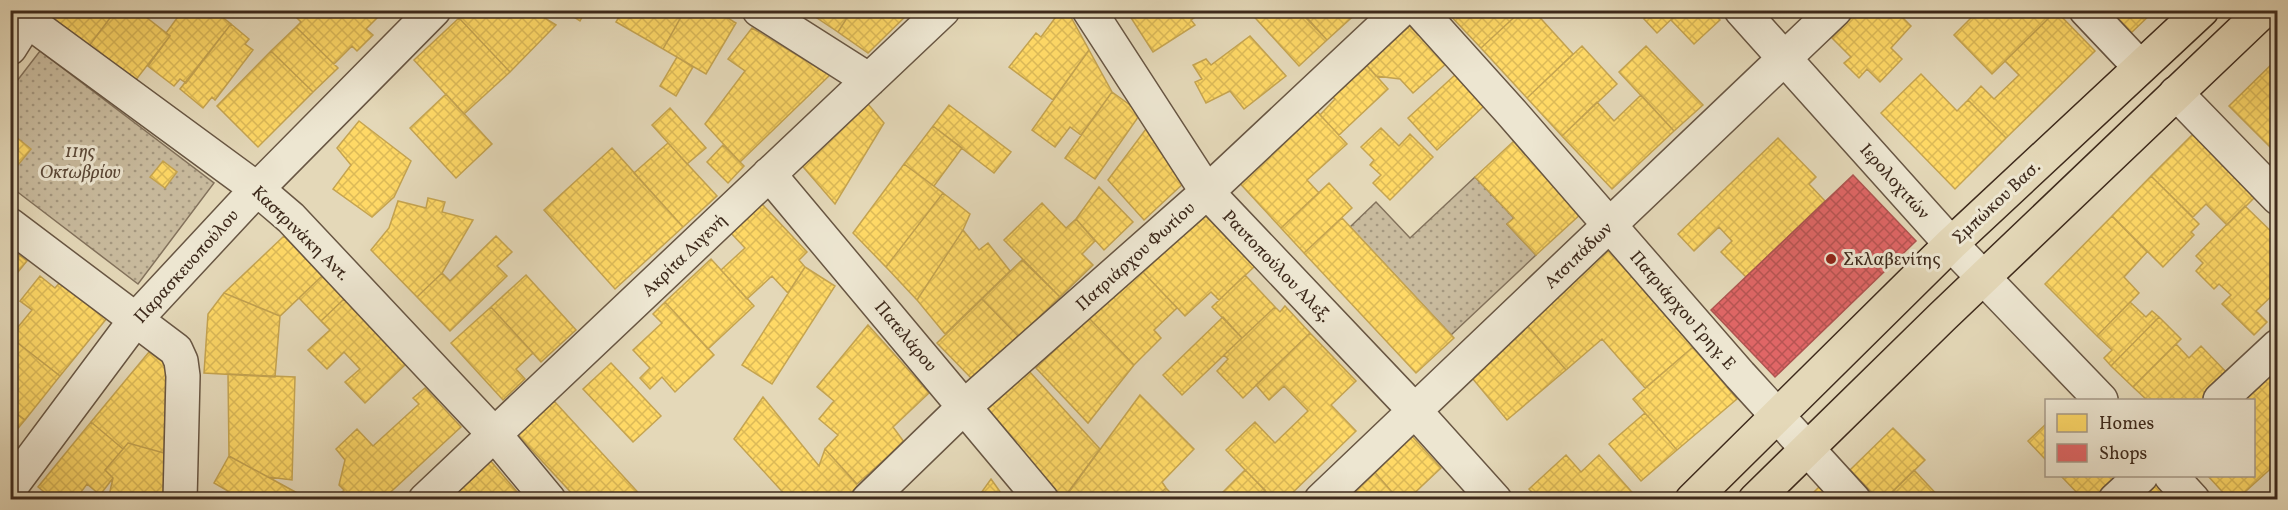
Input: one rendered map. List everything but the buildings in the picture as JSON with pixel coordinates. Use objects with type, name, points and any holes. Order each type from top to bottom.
[{"type":"main road","name":"Σμπώκου Βασ.","points":[[1692,500],[1952,244],[2202,10]]},
{"type":"main road","points":[[1755,500],[1983,278],[2264,10]]},
{"type":"street","name":"Παρασκευοπούλου","points":[[10,488],[136,319],[257,189],[434,10]]},
{"type":"street","points":[[759,10],[868,80]]},
{"type":"street","name":"Ακρίτα Διγενή","points":[[426,500],[943,10]]},
{"type":"street","name":"Ραυτοπούλου Αλεξ.","points":[[1089,10],[1207,192],[1415,411],[1495,500]]},
{"type":"street","name":"Πατριάρχου Φωτίου","points":[[868,500],[965,406],[1207,192],[1401,10]]},
{"type":"street","name":"Πατριάρχου Γρηγ. Ε","points":[[1419,10],[1806,449],[1854,500]]},
{"type":"street","name":"Ιερολοχιτών","points":[[1741,10],[1983,278],[2100,399]]},
{"type":"street","name":"Ατσιπάδων","points":[[1321,500],[1835,10]]},
{"type":"street","points":[[2086,10],[2140,67]]},
{"type":"street","name":"Καστρινάκη Αντ.","points":[[24,13],[257,189],[314,241],[495,435],[549,500]]},
{"type":"street","points":[[10,48],[24,13]]},
{"type":"street","points":[[2176,93],[2277,198]]},
{"type":"street","name":"Πατελάρου","points":[[769,174],[1042,500]]},
{"type":"street","points":[[10,225],[176,350],[181,361],[183,376],[180,500]]},
{"type":"street","points":[[2221,399],[2277,346]]},
{"type":"street","points":[[2115,500],[2140,477]]},
{"type":"street","points":[[2172,477],[2193,500]]},
{"type":"green space","name":"11ης Οκτωβρίου","points":[[40,51],[214,183],[138,284],[11,187],[10,90]]},
{"type":"green space","points":[[1475,177],[1514,218],[1507,224],[1536,255],[1451,335],[1350,227],[1376,202],[1410,238]]},
{"type":"place","name":"Σκλαβενίτης","points":[[1831,259]]}]
